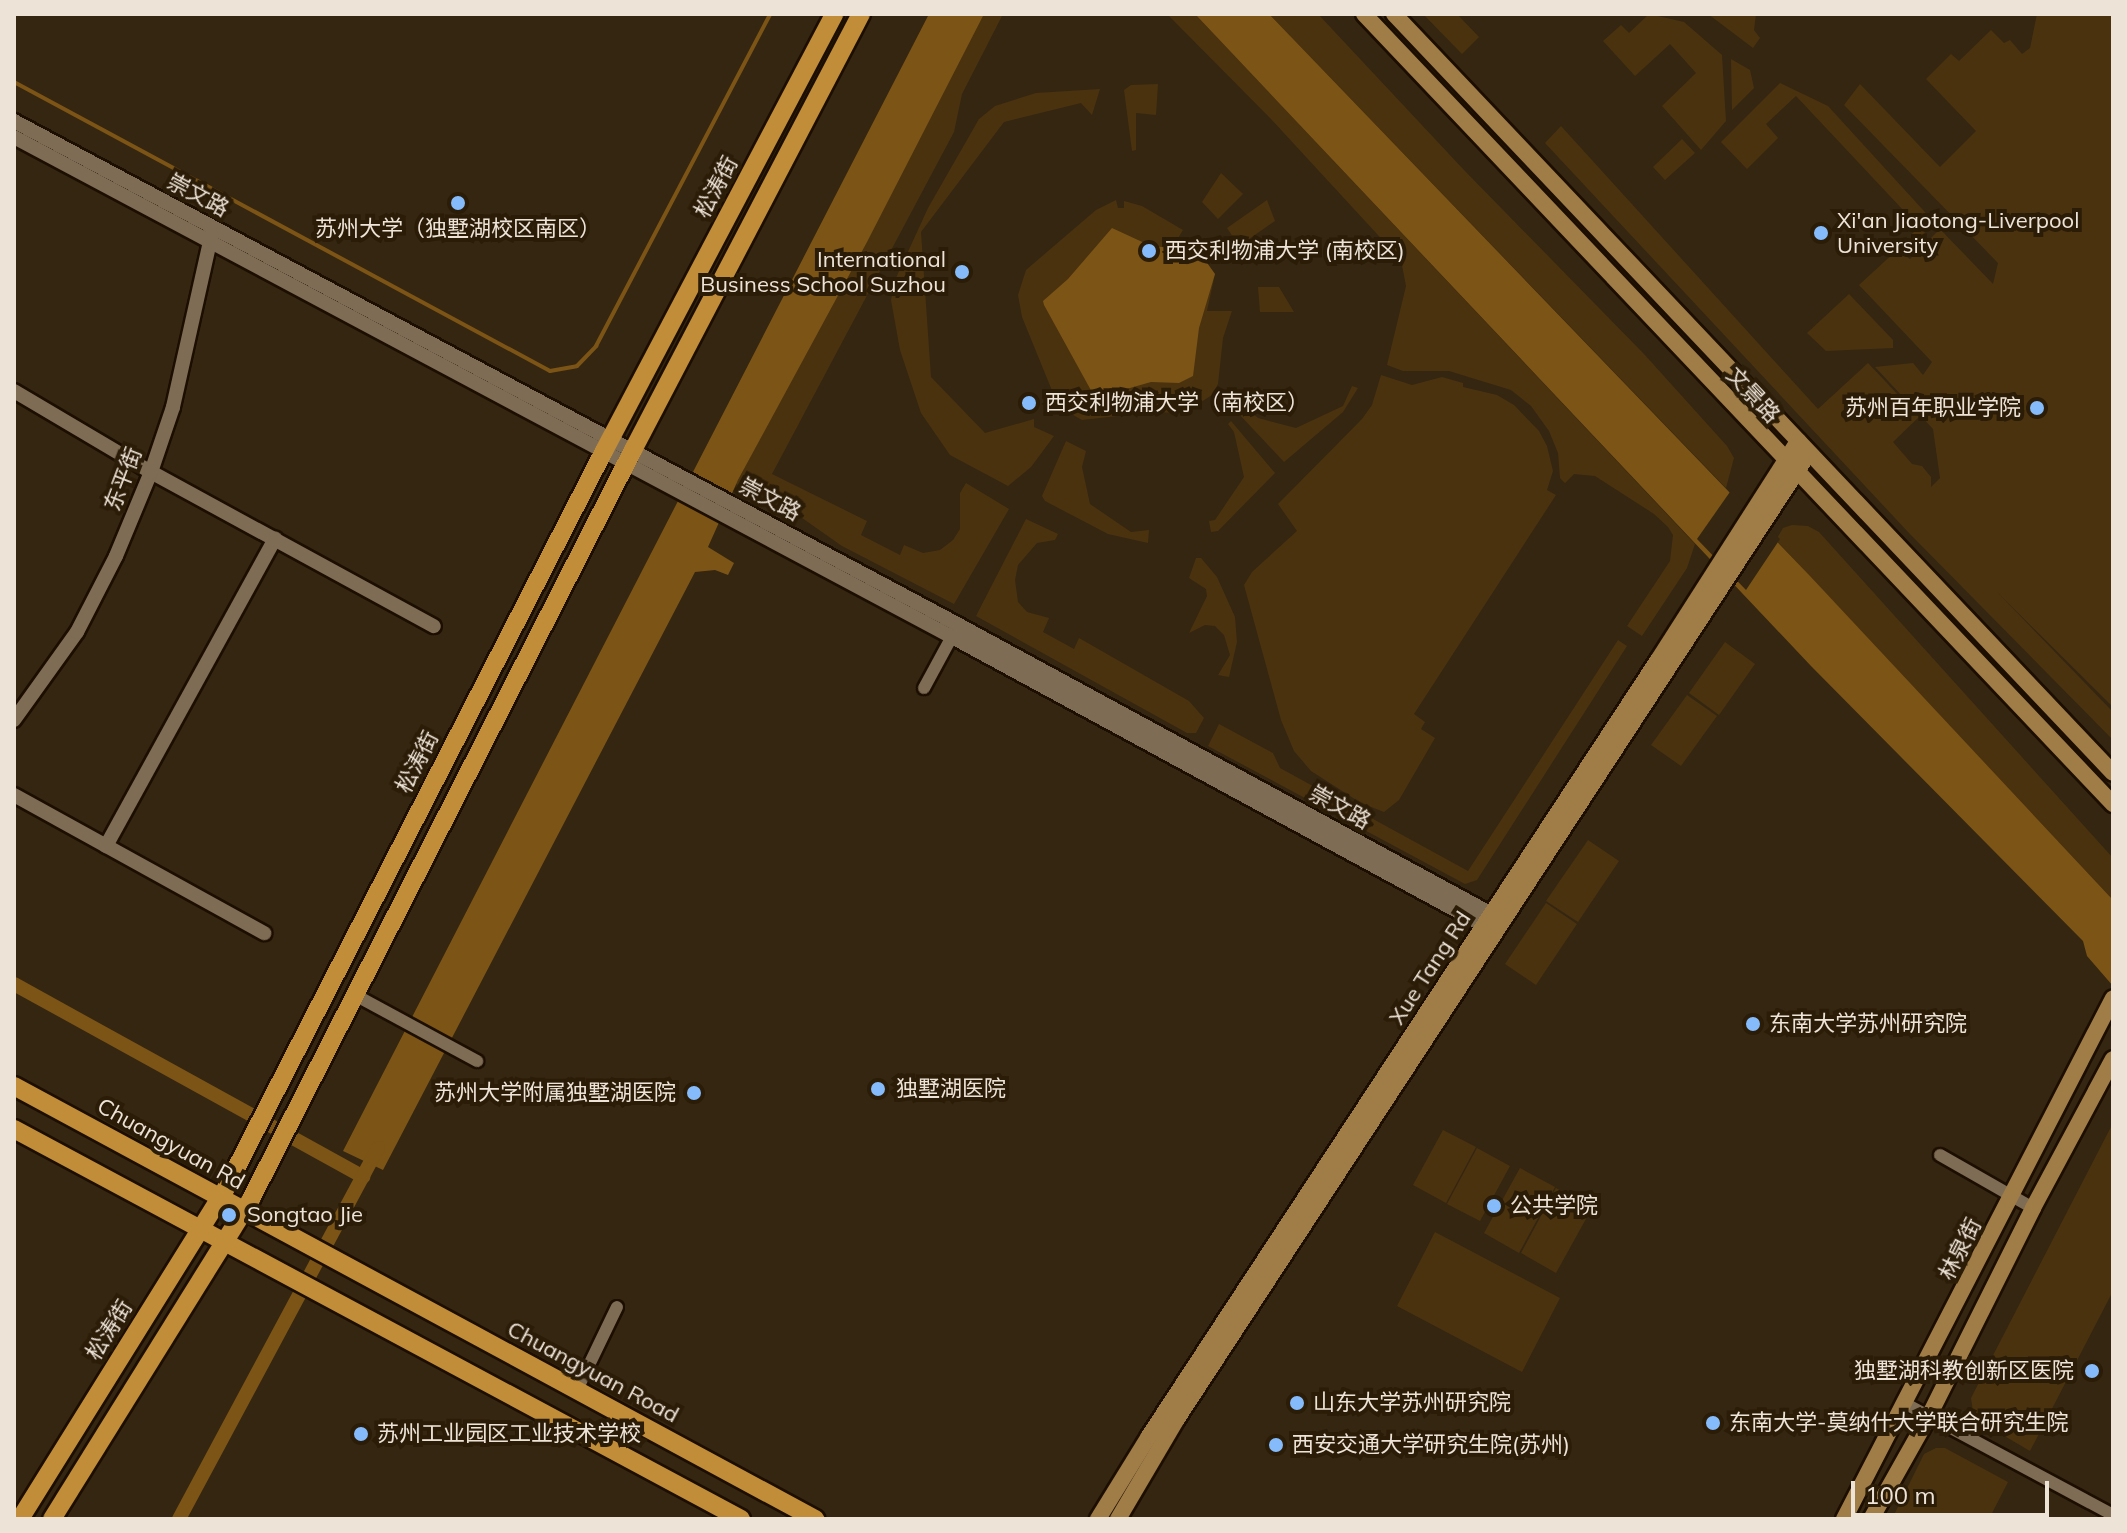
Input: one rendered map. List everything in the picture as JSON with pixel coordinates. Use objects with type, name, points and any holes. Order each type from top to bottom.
[{"type":"main road","name":"松涛街","points":[[20,1519],[220,1198],[607,445],[834,14]]},
{"type":"main road","points":[[52,1519],[243,1211],[271,1159],[630,457],[861,14]]},
{"type":"main road","name":"文景路","points":[[1364,14],[2113,804]]},
{"type":"main road","name":"文景路","points":[[1394,14],[2113,773]]},
{"type":"main road","name":"Xue Tang Rd","points":[[1118,1519],[1177,1419],[1494,923],[1804,447]]},
{"type":"main road","name":"Xue Tang Rd","points":[[1098,1519],[1157,1423],[1494,923]]},
{"type":"main road","name":"林泉街","points":[[1844,1519],[2113,998]]},
{"type":"main road","points":[[1871,1519],[1928,1418],[2033,1208],[2113,1059]]},
{"type":"main road","name":"Chuangyuan Rd","points":[[14,1086],[347,1267]]},
{"type":"main road","points":[[14,1129],[333,1297],[741,1519]]},
{"type":"main road","name":"Chuangyuan Road","points":[[347,1267],[815,1519]]},
{"type":"street","name":"崇文路","points":[[14,121],[211,235]]},
{"type":"street","name":"崇文路","points":[[14,137],[211,235],[630,457],[1494,923]]},
{"type":"street","name":"东平街","points":[[14,720],[77,632],[116,556],[151,472],[187,350],[211,235]]},
{"type":"street","points":[[14,391],[151,472],[434,626]]},
{"type":"street","points":[[106,846],[275,538]]},
{"type":"street","points":[[926,684],[955,631]]},
{"type":"street","points":[[14,795],[264,933]]},
{"type":"street","points":[[355,995],[477,1061]]},
{"type":"street","points":[[1940,1155],[2033,1208]]},
{"type":"street","points":[[577,1390],[617,1307]]},
{"type":"street","points":[[1906,1404],[2113,1515]]},
{"type":"shaded area","points":[[929,14],[984,14],[867,242],[738,480],[708,547],[734,563],[728,575],[715,570],[695,572],[383,1170],[343,1151]]},
{"type":"shaded area","points":[[983,14],[1003,14],[962,94],[954,132],[772,474],[867,521],[861,535],[900,555],[904,545],[923,553],[940,550],[953,540],[960,529],[960,493],[966,483],[1009,509],[954,604],[842,546],[785,506],[736,484]]},
{"type":"shaded area","points":[[1167,14],[1195,14],[1695,544],[1687,568],[1642,636],[1627,626],[1670,561],[1673,535],[1668,527],[1654,514],[1595,476],[1574,474],[1565,483],[1560,478],[1558,453],[1549,431],[1531,406],[1511,390],[1449,371],[1403,371],[1387,365],[1406,286],[1401,260],[1271,119]]},
{"type":"shaded area","points":[[1195,14],[1269,14],[1810,576],[2113,900],[2113,986],[2087,956],[2083,941],[1811,666]]},
{"type":"shaded area","points":[[1269,14],[1318,14],[1463,169],[1644,354],[1727,446],[1734,458],[1726,488]]},
{"type":"shaded area","points":[[1423,14],[1457,14],[1479,37],[1462,54]]},
{"type":"shaded area","points":[[1649,14],[1684,22],[1722,55],[1726,121],[1701,150],[1662,106],[1696,73],[1670,44],[1635,76],[1603,41],[1621,25],[1629,33]]},
{"type":"shaded area","points":[[1708,14],[1756,14],[1754,30],[1760,38],[1753,48]]},
{"type":"shaded area","name":"苏州百年职业学院","points":[[2037,14],[2113,14],[2113,707],[1997,592],[2113,712],[2113,740],[1908,532],[1545,143],[1561,126],[1818,409],[1868,363],[1919,417],[1893,442],[1912,464],[1922,466],[1931,477],[1931,487],[1940,478],[1933,429],[1875,367],[1913,363],[1923,375],[1932,362],[1859,285],[1897,250],[1910,259],[1940,229],[1993,284],[1998,263],[1844,105],[1860,84],[1940,167],[1976,131],[1926,79],[1951,54],[1959,61],[1991,30],[2004,43],[2010,40],[2022,54],[2030,48]]},
{"type":"shaded area","points":[[1731,59],[1750,70],[1754,88],[1732,110]]},
{"type":"shaded area","points":[[1780,83],[1828,106],[1934,222],[1917,241],[1911,235],[1919,227],[1796,96],[1766,124],[1778,138],[1747,169],[1721,142]]},
{"type":"shaded area","points":[[1158,84],[1156,115],[1136,113],[1136,150],[1132,151],[1124,90],[1131,85]]},
{"type":"shaded area","points":[[1100,89],[1092,115],[1081,103],[1004,122],[921,232],[931,377],[985,433],[1034,419],[1034,427],[1054,436],[1031,467],[1008,486],[950,455],[921,413],[900,350],[891,300],[895,280],[928,208],[979,119],[995,106],[1036,93]]},
{"type":"shaded area","points":[[1682,139],[1695,153],[1665,180],[1653,167]]},
{"type":"shaded area","points":[[1221,173],[1243,194],[1218,219],[1202,202]]},
{"type":"shaded area","points":[[1116,200],[1118,208],[1124,208],[1124,201],[1142,206],[1183,230],[1172,248],[1205,260],[1215,274],[1207,311],[1232,311],[1223,338],[1218,384],[1212,395],[1184,413],[1153,412],[1082,420],[1073,415],[1053,393],[1022,317],[1018,295],[1026,270],[1096,210]]},
{"type":"shaded area","points":[[1267,200],[1275,221],[1239,246],[1227,228]]},
{"type":"shaded area","points":[[1112,228],[1151,246],[1172,248],[1205,260],[1215,274],[1199,328],[1193,376],[1179,383],[1151,382],[1109,394],[1093,394],[1044,305],[1043,301],[1068,279]]},
{"type":"shaded area","points":[[1258,287],[1279,287],[1294,312],[1260,312]]},
{"type":"shaded area","points":[[1849,294],[1893,340],[1893,348],[1826,351],[1807,333]]},
{"type":"shaded area","points":[[1381,375],[1412,385],[1442,377],[1463,383],[1463,387],[1497,395],[1514,405],[1539,431],[1547,446],[1553,471],[1547,490],[1556,495],[1414,714],[1425,722],[1421,729],[1435,738],[1399,800],[1384,812],[1361,803],[1311,771],[1294,751],[1281,720],[1244,585],[1252,572],[1297,531],[1278,504],[1362,419],[1372,405]]},
{"type":"shaded area","points":[[1352,386],[1358,388],[1343,412],[1284,462],[1238,413],[1244,406],[1258,418],[1296,428],[1343,406]]},
{"type":"shaded area","points":[[1231,421],[1275,473],[1218,531],[1211,532],[1209,521],[1215,520],[1244,477],[1234,432],[1228,424]]},
{"type":"shaded area","points":[[1066,441],[1086,451],[1082,467],[1090,504],[1131,532],[1149,530],[1148,543],[1108,534],[1045,501],[1042,496]]},
{"type":"shaded area","points":[[1026,519],[1058,534],[1055,540],[1037,543],[1018,565],[1015,580],[1018,602],[1027,612],[1049,618],[1043,632],[1074,649],[1079,638],[1189,701],[1204,718],[1196,733],[1187,733],[976,616]]},
{"type":"shaded area","points":[[1808,526],[1819,532],[2113,858],[2113,900],[1776,540],[1783,528]]},
{"type":"shaded area","points":[[1196,558],[1201,558],[1217,577],[1235,617],[1237,642],[1229,677],[1218,675],[1230,655],[1224,635],[1215,626],[1205,625],[1189,633],[1207,596],[1206,589],[1189,578]]},
{"type":"shaded area","points":[[1618,640],[1627,646],[1477,880],[1465,884],[1208,746],[1219,724],[1273,753],[1280,768],[1468,871]]},
{"type":"shaded area","points":[[1725,642],[1755,664],[1719,715],[1689,693]]},
{"type":"shaded area","points":[[1687,695],[1717,716],[1681,766],[1651,745]]},
{"type":"shaded area","points":[[1588,840],[1619,861],[1578,922],[1546,901]]},
{"type":"shaded area","points":[[1546,903],[1577,924],[1536,985],[1505,964]]},
{"type":"shaded area","points":[[2113,1123],[2113,1291],[2030,1451],[1974,1418],[1971,1398]]},
{"type":"shaded area","points":[[1443,1130],[1476,1147],[1446,1203],[1413,1185]]},
{"type":"shaded area","points":[[1477,1148],[1510,1166],[1480,1221],[1447,1204]]},
{"type":"shaded area","points":[[1520,1168],[1555,1187],[1519,1253],[1484,1233]]},
{"type":"shaded area","points":[[1556,1188],[1592,1208],[1556,1273],[1521,1253]]},
{"type":"shaded area","points":[[1435,1232],[1560,1298],[1522,1372],[1397,1306]]},
{"type":"shaded area","points":[[1936,1448],[1945,1448],[2008,1482],[1989,1519],[1892,1519],[1924,1454]]},
{"type":"pier","points":[[1732,489],[1780,539],[1746,590],[1697,539]]},
{"type":"waterway","points":[[14,82],[550,371],[577,366],[596,346],[770,14]]},
{"type":"waterway","points":[[14,984],[363,1177]]},
{"type":"waterway","points":[[179,1519],[378,1148]]},
{"type":"place","name":"苏州大学（独墅湖校区南区）","points":[[458,203]]},
{"type":"place","name":"Xi'an Jiaotong-Liverpool University","points":[[1821,233]]},
{"type":"place","name":"西交利物浦大学 (南校区)","points":[[1149,251]]},
{"type":"place","name":"International Business School Suzhou","points":[[962,272]]},
{"type":"place","name":"西交利物浦大学（南校区）","points":[[1029,403]]},
{"type":"place","name":"苏州百年职业学院","points":[[2037,408]]},
{"type":"place","name":"东南大学苏州研究院","points":[[1753,1024]]},
{"type":"place","name":"独墅湖医院","points":[[878,1089]]},
{"type":"place","name":"苏州大学附属独墅湖医院","points":[[694,1093]]},
{"type":"place","name":"公共学院","points":[[1494,1206]]},
{"type":"place","name":"Songtao Jie","points":[[229,1215]]},
{"type":"place","name":"独墅湖科教创新区医院","points":[[2092,1371]]},
{"type":"place","name":"山东大学苏州研究院","points":[[1297,1403]]},
{"type":"place","name":"东南大学-莫纳什大学联合研究生院","points":[[1713,1423]]},
{"type":"place","name":"苏州工业园区工业技术学校","points":[[361,1434]]},
{"type":"place","name":"西安交通大学研究生院(苏州)","points":[[1276,1445]]}]
